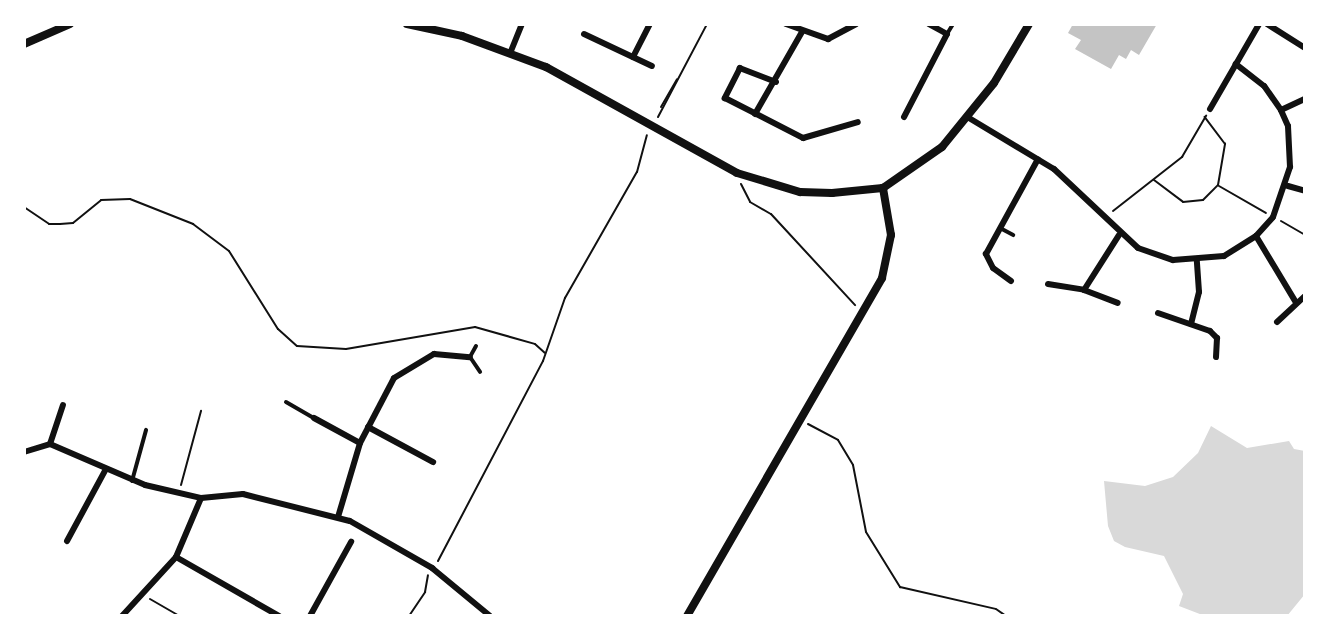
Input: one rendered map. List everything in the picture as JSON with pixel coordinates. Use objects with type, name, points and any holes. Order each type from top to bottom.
[{"type":"street","points":[[24,44],[70,24]]},
{"type":"street","points":[[407,24],[511,51],[737,173],[800,192],[883,188],[942,147],[969,118],[1029,24]]},
{"type":"street","points":[[511,51],[522,24]]},
{"type":"street","points":[[633,57],[650,24]]},
{"type":"street","points":[[786,24],[802,32],[828,39],[856,24]]},
{"type":"street","points":[[904,117],[947,34],[929,24]]},
{"type":"street","points":[[1210,109],[1258,24]]},
{"type":"street","points":[[1267,24],[1305,48]]},
{"type":"street","points":[[755,114],[776,82],[802,32]]},
{"type":"street","points":[[584,34],[652,66]]},
{"type":"street","points":[[969,118],[1038,159],[1069,181],[1119,235],[1154,256],[1197,260],[1224,256],[1256,236],[1273,217],[1288,186],[1291,146],[1281,110],[1264,86],[1236,64]]},
{"type":"street","points":[[776,82],[740,68],[725,98],[803,138],[858,122]]},
{"type":"street","points":[[1281,110],[1305,99]]},
{"type":"street","points":[[1011,280],[988,262],[988,246],[1038,159]]},
{"type":"street","points":[[1288,186],[1305,191]]},
{"type":"street","points":[[687,616],[882,278],[891,235],[883,188]]},
{"type":"street","points":[[1084,290],[1119,235]]},
{"type":"street","points":[[1256,236],[1295,301]]},
{"type":"street","points":[[1191,324],[1199,292],[1197,260]]},
{"type":"street","points":[[1048,284],[1084,290],[1118,303]]},
{"type":"street","points":[[1276,322],[1295,301],[1305,296]]},
{"type":"street","points":[[1158,313],[1191,324],[1217,338],[1216,357]]},
{"type":"street","points":[[338,517],[360,443],[394,378],[416,360],[434,354],[470,357]]},
{"type":"street","points":[[50,444],[63,405]]},
{"type":"street","points":[[314,417],[360,443]]},
{"type":"street","points":[[368,427],[433,462]]},
{"type":"street","points":[[24,452],[50,444],[132,481],[179,493],[201,498],[233,492],[338,517],[418,559],[490,616]]},
{"type":"street","points":[[67,541],[106,469]]},
{"type":"street","points":[[122,616],[144,596],[176,557],[201,498]]},
{"type":"street","points":[[310,616],[351,542]]},
{"type":"street","points":[[176,557],[279,616]]},
{"type":"lane","points":[[947,34],[953,24]]},
{"type":"lane","points":[[999,227],[1013,235]]},
{"type":"lane","points":[[476,346],[470,357],[480,372]]},
{"type":"lane","points":[[286,402],[314,417]]},
{"type":"lane","points":[[132,481],[146,430]]},
{"type":"path","points":[[657,120],[706,24]]},
{"type":"path","points":[[661,107],[678,78]]},
{"type":"path","points":[[1103,218],[1182,157],[1210,109]]},
{"type":"path","points":[[1153,179],[1183,202],[1203,200],[1218,185],[1225,144],[1205,117]]},
{"type":"path","points":[[435,564],[452,542],[545,353],[558,310],[638,172],[649,133]]},
{"type":"path","points":[[737,173],[750,202],[771,214],[855,305]]},
{"type":"path","points":[[1218,185],[1305,235]]},
{"type":"path","points":[[24,207],[49,224],[66,224],[102,200],[129,199],[193,224],[229,251],[278,330],[297,346],[346,349],[475,327],[535,344],[545,353]]},
{"type":"path","points":[[179,493],[201,411]]},
{"type":"path","points":[[814,426],[838,440],[853,465],[866,532],[900,587],[996,609],[1006,616]]},
{"type":"path","points":[[409,616],[430,571]]},
{"type":"path","points":[[144,596],[179,616]]},
{"type":"shaded area","points":[[1211,426],[1247,448],[1289,441],[1294,449],[1305,451],[1305,594],[1287,616],[1205,616],[1179,606],[1183,594],[1164,556],[1125,547],[1114,541],[1108,526],[1104,481],[1145,486],[1173,477],[1198,453]]},
{"type":"building","points":[[1073,24],[1157,24],[1139,55],[1131,50],[1126,59],[1119,55],[1111,69],[1075,49],[1081,40],[1068,33]]}]
